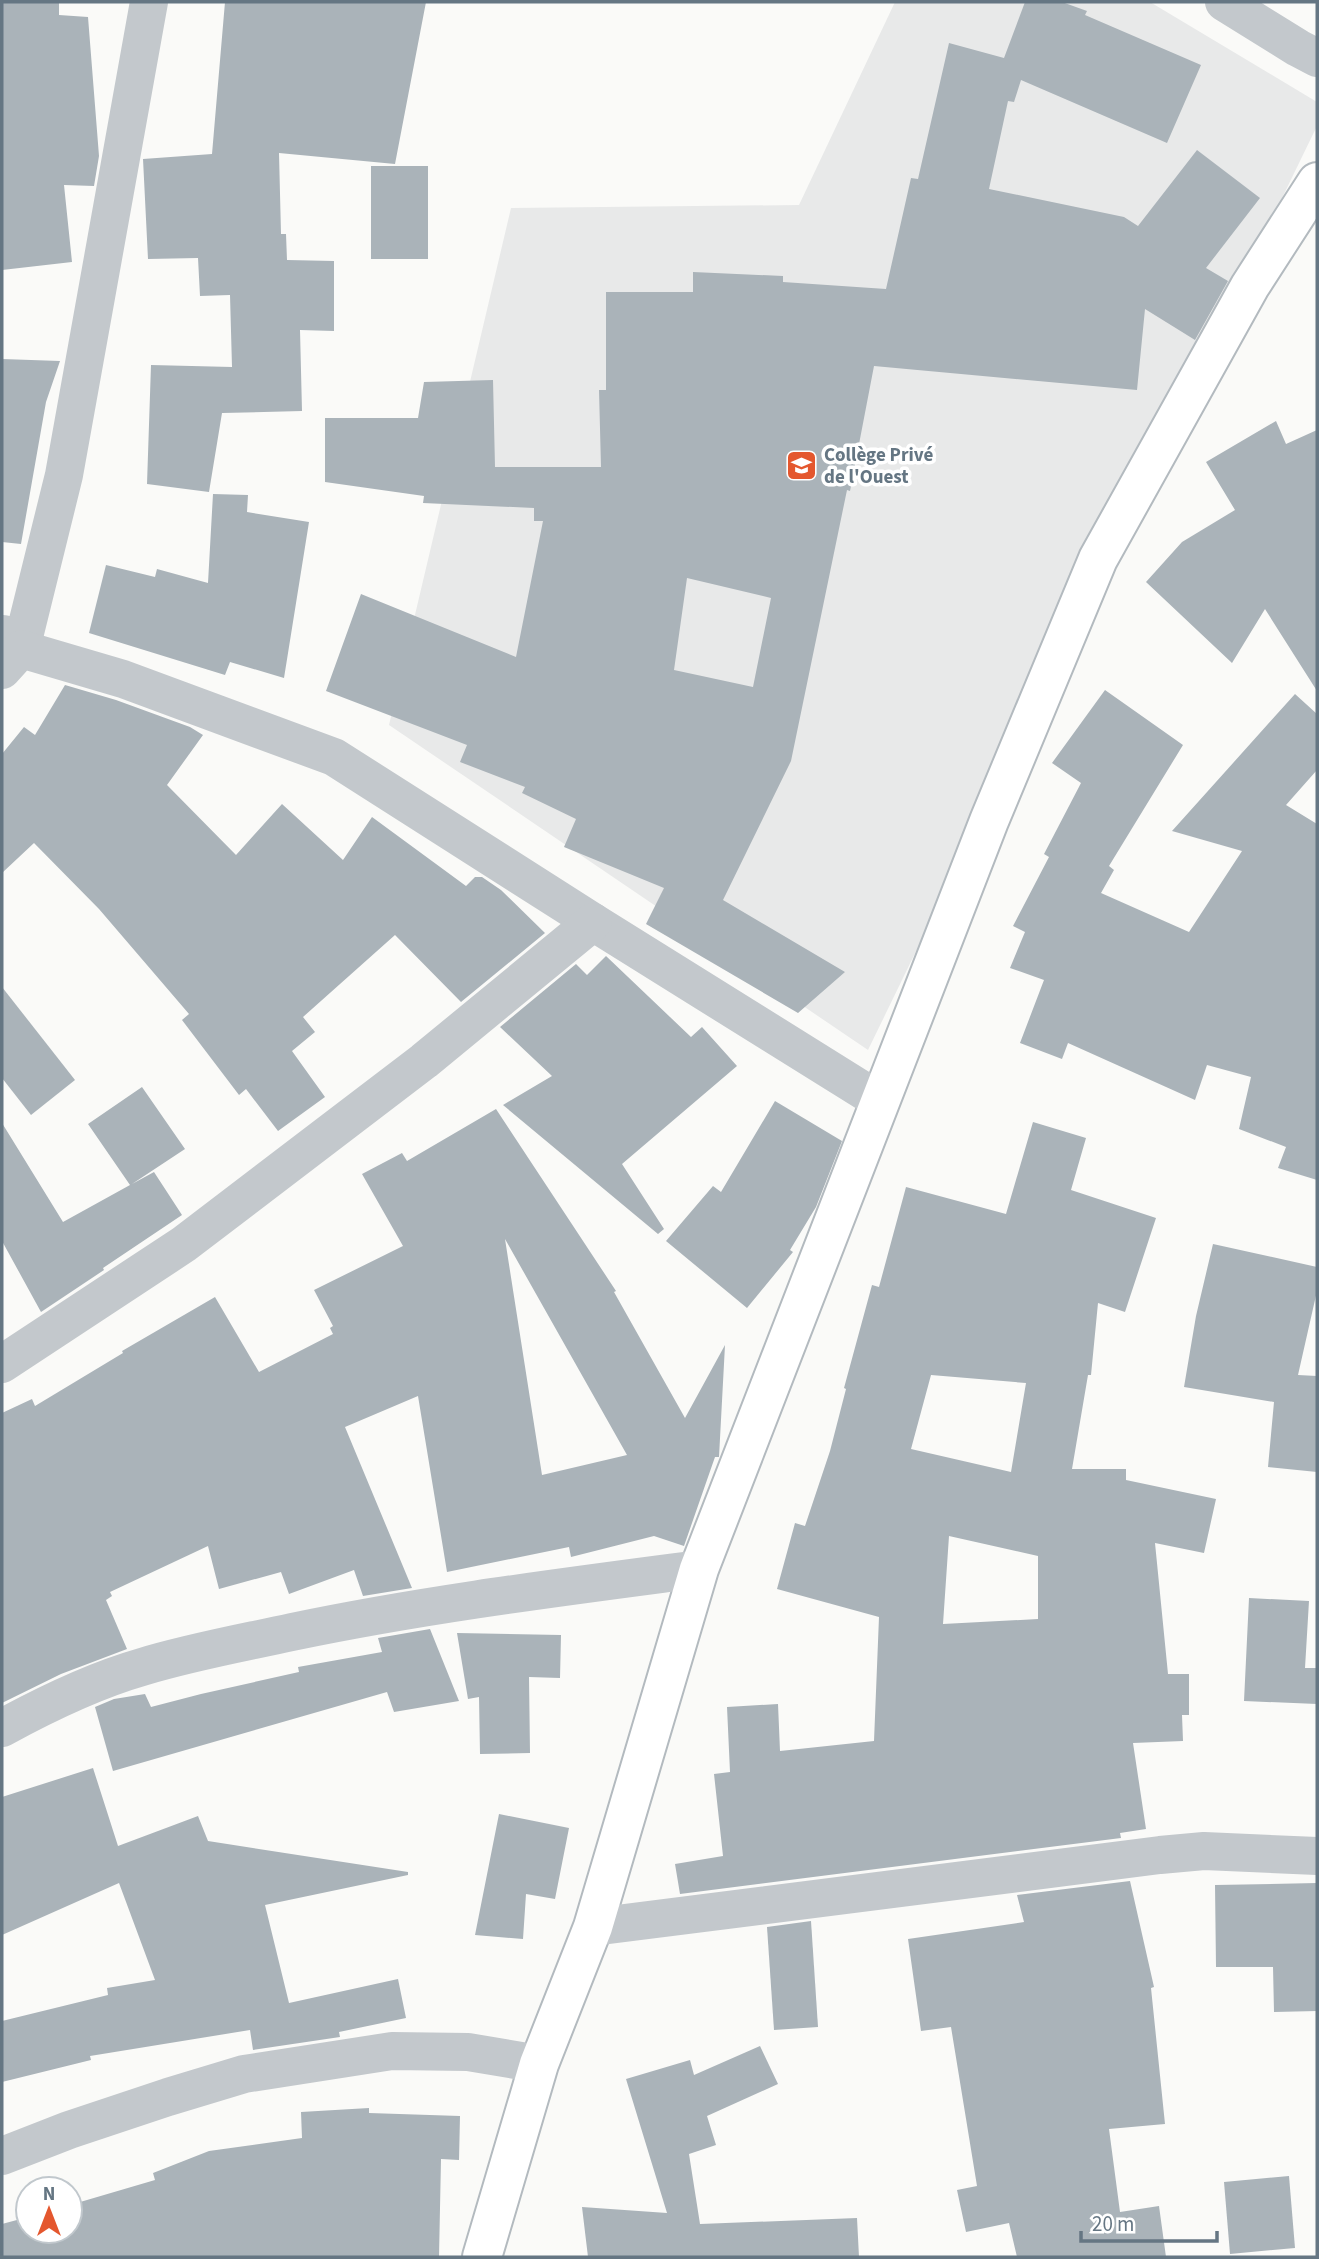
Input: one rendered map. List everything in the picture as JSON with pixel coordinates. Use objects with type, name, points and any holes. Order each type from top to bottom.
[{"type":"street","points":[[149,2],[64,475],[8,651],[123,679],[334,757],[880,1101]]},
{"type":"street","points":[[1224,2],[1317,58]]},
{"type":"street","points":[[482,2257],[539,2064],[593,1927],[699,1569],[989,821],[1098,559],[1250,286],[1317,182]]},
{"type":"street","points":[[2,1364],[184,1244],[424,1061],[593,922]]},
{"type":"street","points":[[2,1728],[82,1689],[141,1667],[210,1650],[341,1622],[481,1598],[699,1569]]},
{"type":"street","points":[[593,1927],[1160,1855],[1204,1851],[1317,1856]]},
{"type":"street","points":[[2,2157],[82,2126],[244,2074],[392,2051],[468,2052],[539,2064]]},
{"type":"shaded area","name":"Collège Privé de l'Ouest","points":[[895,2],[1150,2],[1317,102],[1317,126],[868,1050],[389,725],[511,208],[799,205]]},
{"type":"building","points":[[2,2],[59,2],[59,15],[88,17],[99,156],[94,186],[64,185],[72,262],[2,270]]},
{"type":"building","points":[[225,2],[426,2],[395,164],[279,153],[281,234],[286,234],[287,260],[334,261],[334,331],[300,330],[302,411],[222,413],[209,492],[147,484],[151,365],[232,367],[230,295],[200,296],[198,258],[148,259],[143,159],[212,154]]},
{"type":"building","points":[[1025,2],[1062,2],[1087,11],[1085,15],[1201,65],[1167,143],[1021,80],[1014,102],[1008,101],[989,189],[1124,217],[1138,226],[1197,150],[1260,198],[1206,268],[1228,281],[1195,340],[1145,309],[1137,390],[874,366],[850,491],[847,490],[791,761],[723,900],[845,972],[798,1013],[646,924],[664,888],[564,847],[576,819],[522,793],[525,787],[460,762],[467,745],[326,691],[361,594],[516,657],[543,521],[534,521],[534,508],[423,503],[424,496],[325,482],[325,418],[418,418],[424,382],[493,380],[495,467],[601,467],[599,390],[606,390],[606,292],[693,292],[693,272],[783,276],[783,282],[886,289],[911,178],[918,179],[949,43],[1004,58]],"holes":[[[687,578],[771,598],[753,687],[674,670]]]},
{"type":"building","points":[[371,166],[428,166],[428,259],[371,259]]},
{"type":"building","points":[[2,359],[60,361],[46,402],[21,544],[2,542]]},
{"type":"building","points":[[1276,421],[1286,444],[1317,430],[1317,691],[1265,609],[1232,663],[1146,582],[1182,542],[1235,510],[1206,462]]},
{"type":"building","points":[[213,494],[248,495],[247,512],[309,522],[284,678],[230,662],[225,675],[89,633],[106,565],[155,577],[157,569],[208,583]]},
{"type":"building","points":[[65,685],[116,700],[190,727],[203,735],[167,785],[236,855],[282,804],[343,860],[372,817],[466,886],[475,877],[482,877],[501,890],[545,933],[461,1002],[395,935],[303,1017],[315,1032],[292,1051],[325,1097],[278,1131],[246,1089],[239,1095],[182,1020],[189,1014],[99,909],[34,843],[2,873],[2,754],[24,727],[35,735]]},
{"type":"building","points":[[1105,690],[1183,745],[1109,866],[1114,870],[1101,893],[1189,932],[1242,851],[1172,831],[1295,694],[1317,714],[1317,770],[1286,805],[1317,824],[1317,1180],[1278,1168],[1286,1147],[1239,1129],[1251,1077],[1207,1065],[1195,1100],[1068,1043],[1062,1059],[1020,1043],[1044,980],[1010,968],[1025,932],[1013,926],[1049,857],[1044,854],[1081,783],[1052,763]]},
{"type":"building","points":[[606,956],[691,1037],[702,1027],[737,1066],[622,1164],[664,1229],[658,1234],[503,1105],[552,1076],[500,1027],[576,964],[587,975]]},
{"type":"building","points":[[2,987],[75,1080],[31,1115],[2,1078]]},
{"type":"building","points":[[142,1087],[185,1149],[132,1184],[154,1172],[182,1215],[41,1312],[2,1241],[2,1123],[63,1222],[130,1185],[88,1124]]},
{"type":"building","points":[[775,1101],[842,1141],[816,1207],[790,1250],[793,1252],[747,1308],[666,1241],[713,1186],[721,1192]]},
{"type":"building","points":[[496,1109],[616,1291],[614,1292],[685,1418],[725,1345],[719,1457],[715,1457],[684,1546],[654,1536],[571,1557],[569,1547],[447,1572],[418,1396],[345,1427],[412,1588],[363,1596],[354,1570],[289,1594],[281,1572],[219,1589],[208,1546],[110,1592],[112,1596],[106,1600],[127,1649],[61,1674],[2,1703],[2,1413],[32,1399],[35,1406],[215,1297],[259,1372],[333,1334],[330,1328],[333,1326],[314,1290],[403,1246],[362,1174],[402,1153],[407,1161]],"holes":[[[505,1239],[627,1455],[542,1475]]]},
{"type":"building","points":[[1033,1122],[1086,1138],[1071,1190],[1156,1218],[1125,1312],[1098,1303],[1091,1375],[1088,1375],[1072,1469],[1126,1469],[1126,1480],[1216,1499],[1204,1553],[1155,1543],[1168,1674],[1189,1674],[1189,1715],[1182,1715],[1183,1741],[1133,1743],[1146,1829],[1120,1833],[1121,1838],[680,1894],[675,1864],[723,1856],[714,1774],[730,1772],[727,1707],[778,1704],[780,1751],[874,1741],[879,1617],[777,1589],[795,1523],[805,1526],[830,1451],[872,1285],[879,1287],[906,1187],[1006,1214]],"holes":[[[931,1375],[1026,1383],[1011,1472],[911,1449]],[[949,1536],[1038,1556],[1038,1619],[943,1624]]]},
{"type":"building","points":[[1213,1244],[1317,1267],[1317,1291],[1298,1375],[1317,1376],[1317,1472],[1268,1467],[1274,1402],[1184,1387],[1196,1316]]},
{"type":"building","points":[[1249,1598],[1309,1601],[1305,1668],[1317,1668],[1317,1704],[1244,1701]]},
{"type":"building","points":[[430,1629],[459,1701],[394,1712],[387,1692],[113,1771],[95,1707],[114,1699],[145,1694],[151,1707],[299,1672],[298,1667],[382,1652],[378,1638]]},
{"type":"building","points":[[457,1633],[561,1635],[560,1678],[529,1677],[530,1753],[480,1754],[479,1697],[468,1699]]},
{"type":"building","points":[[93,1768],[118,1846],[198,1816],[208,1841],[408,1872],[408,1875],[265,1905],[289,2003],[398,1979],[406,2018],[339,2032],[340,2037],[253,2050],[250,2030],[90,2056],[91,2060],[2,2082],[2,2021],[108,1995],[107,1988],[155,1980],[119,1883],[2,1935],[2,1797]]},
{"type":"building","points":[[499,1814],[569,1828],[555,1899],[526,1894],[523,1939],[475,1935]]},
{"type":"building","points":[[1130,1881],[1154,1987],[1151,1988],[1165,2124],[1109,2129],[1120,2212],[1159,2206],[1166,2257],[1017,2257],[1009,2223],[966,2232],[957,2190],[977,2186],[951,2027],[921,2031],[908,1939],[1024,1922],[1017,1895]]},
{"type":"building","points":[[1317,1883],[1317,2011],[1274,2012],[1273,1967],[1216,1967],[1215,1885]]},
{"type":"building","points":[[811,1921],[818,2027],[774,2030],[767,1927]]},
{"type":"building","points":[[760,2046],[778,2084],[707,2116],[716,2145],[689,2154],[700,2224],[857,2218],[859,2257],[588,2257],[582,2207],[667,2213],[626,2079],[690,2060],[694,2075]]},
{"type":"building","points":[[369,2108],[369,2113],[460,2116],[459,2160],[441,2159],[439,2257],[2,2257],[2,2224],[14,2221],[14,2245],[84,2245],[84,2201],[155,2180],[153,2173],[209,2151],[302,2138],[301,2112]]},
{"type":"building","points":[[1289,2176],[1295,2248],[1230,2254],[1224,2182]]},
{"type":"place","name":"Collège Privé de l'Ouest","points":[[801,466]]}]
